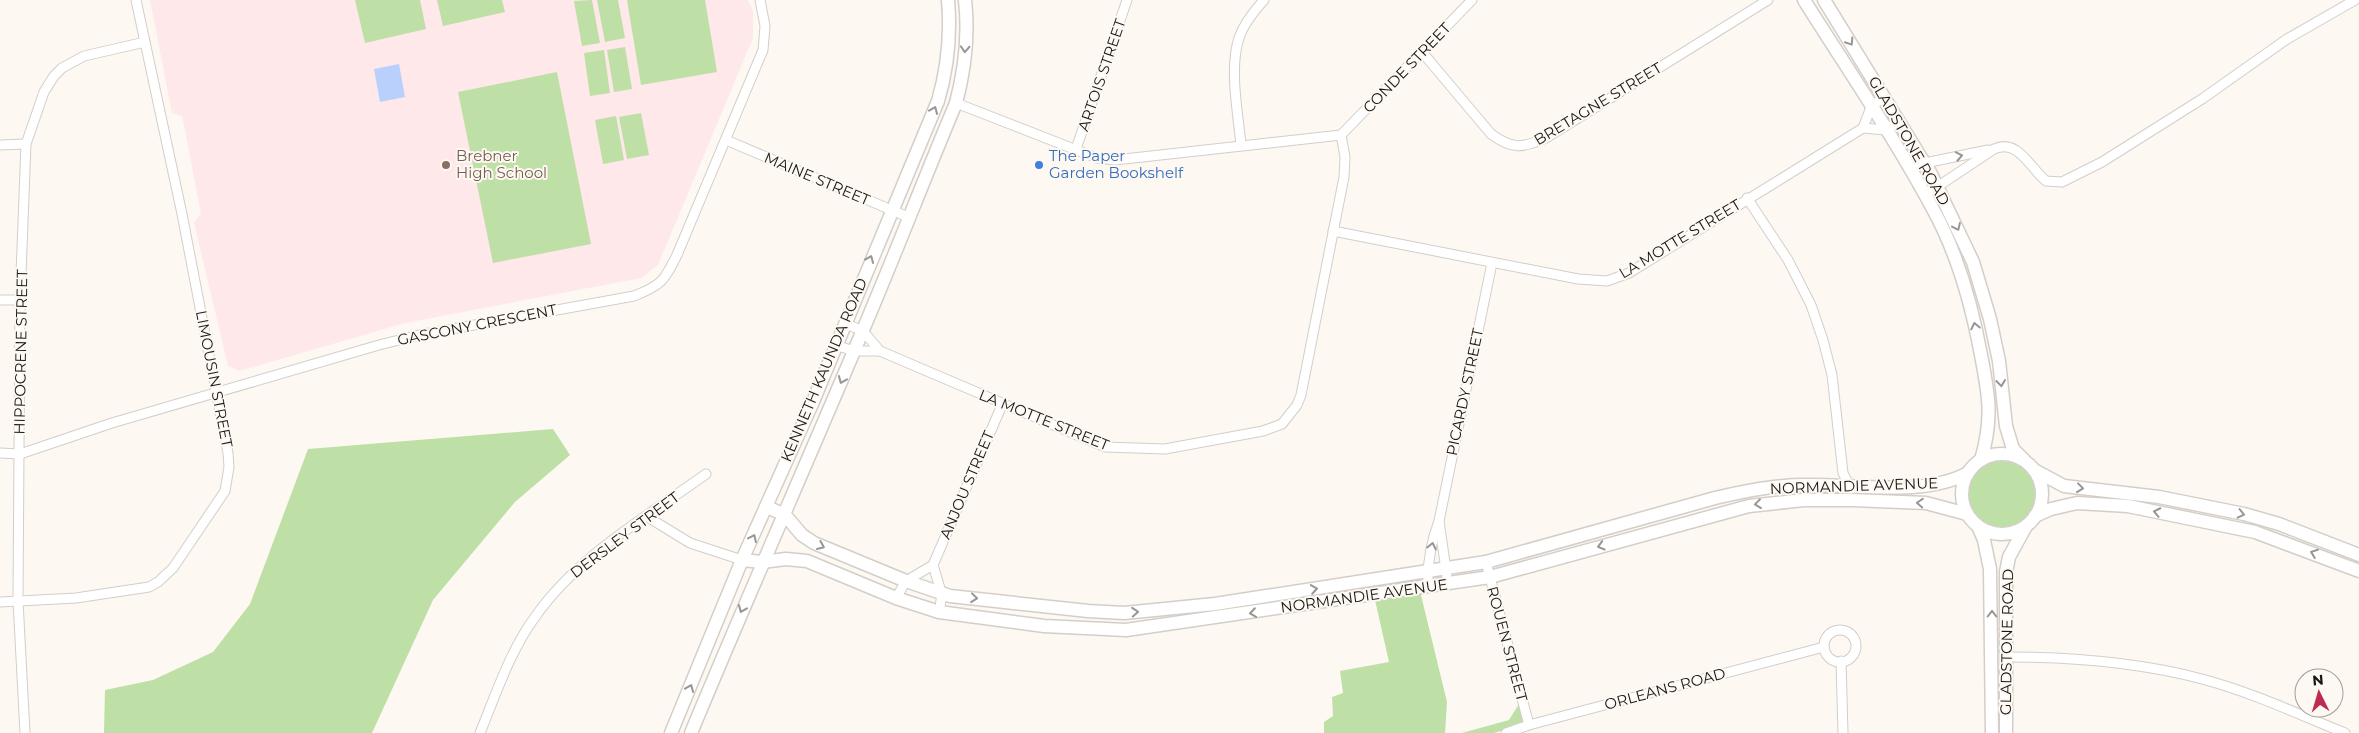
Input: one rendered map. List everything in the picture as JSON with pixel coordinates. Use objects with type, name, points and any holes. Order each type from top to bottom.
[{"type":"street","name":"LIMOUSIN STREET","points":[[0,602],[76,598],[137,590],[158,582],[173,568],[219,502],[228,481],[228,453],[217,392],[136,0]]},
{"type":"street","name":"GASCONY CRESCENT","points":[[0,453],[20,454],[324,359],[419,335],[634,296],[650,290],[660,284],[673,261],[763,50],[765,26],[760,0]]},
{"type":"street","name":"KENNETH KAUNDA ROAD","points":[[671,733],[742,560],[812,404],[844,323],[938,101],[949,44],[948,0]]},
{"type":"street","name":"KENNETH KAUNDA ROAD","points":[[691,733],[762,562],[863,331],[956,103],[964,67],[967,18],[964,0]]},
{"type":"street","name":"ARTOIS STREET","points":[[1076,149],[1127,0]]},
{"type":"street","points":[[1241,145],[1235,72],[1236,49],[1243,29],[1264,0]]},
{"type":"street","name":"CONDE STREET","points":[[1341,135],[1472,0]]},
{"type":"street","name":"BRETAGNE STREET","points":[[1422,52],[1491,134],[1504,144],[1517,147],[1532,144],[1546,138],[1768,0]]},
{"type":"street","name":"GLADSTONE ROAD","points":[[1804,0],[1935,212],[1963,283],[1977,334],[1989,400],[1990,422],[1981,460]]},
{"type":"street","name":"GLADSTONE ROAD","points":[[1824,0],[1939,187],[1973,262],[1984,295],[1999,362],[2006,426],[2013,449],[2024,460]]},
{"type":"street","points":[[1910,170],[1925,163],[1994,149],[2004,145],[2010,146],[2029,161],[2046,181],[2052,183],[2066,180],[2102,162],[2202,99],[2287,39],[2355,0]]},
{"type":"street","name":"HIPPOCRENE STREET","points":[[25,733],[18,601],[20,300],[26,144],[44,92],[54,76],[62,68],[84,56],[145,42]]},
{"type":"street","points":[[1884,97],[1871,107],[1863,128],[1886,130],[1899,121]]},
{"type":"street","points":[[956,103],[1097,158],[1115,160],[1341,135]]},
{"type":"street","name":"LA MOTTE STREET","points":[[1333,231],[1593,281],[1617,278],[1863,128]]},
{"type":"street","name":"LA MOTTE STREET","points":[[844,323],[863,331],[880,350],[1002,405],[1105,447],[1165,449],[1246,435],[1274,428],[1289,416],[1301,394],[1345,168],[1341,135]]},
{"type":"street","name":"MAINE STREET","points":[[726,140],[908,217]]},
{"type":"street","points":[[0,146],[26,144]]},
{"type":"street","points":[[1925,195],[1994,149]]},
{"type":"street","points":[[1747,198],[1788,260],[1811,305],[1823,340],[1837,407],[1843,473],[1851,486],[1852,500]]},
{"type":"street","name":"PICARDY STREET","points":[[1428,587],[1428,572],[1492,263]]},
{"type":"street","points":[[0,300],[20,300]]},
{"type":"street","name":"LA MOTTE STREET","points":[[835,346],[854,351],[880,350]]},
{"type":"street","points":[[812,404],[829,411]]},
{"type":"street","name":"ANJOU STREET","points":[[933,565],[1002,405]]},
{"type":"street","points":[[2359,555],[2279,524],[2244,514],[2159,498],[2064,486],[2036,471],[2024,460],[2002,454],[1991,455],[1981,460],[1968,473],[1962,486],[1962,500],[1967,514],[1978,526],[1997,534],[2017,531],[2026,526],[2036,516],[2051,509],[2077,503],[2128,506],[2255,532],[2359,571]]},
{"type":"street","points":[[2036,471],[2042,494],[2036,516]]},
{"type":"street","points":[[1832,500],[1833,486],[1843,473]]},
{"type":"street","name":"NORMANDIE AVENUE","points":[[784,515],[808,540],[942,595],[1088,611],[1124,613],[1215,604],[1446,570],[1486,562],[1723,496],[1780,486],[1925,486],[1953,481],[1968,473]]},
{"type":"street","name":"DERSLEY STREET","points":[[480,733],[523,636],[564,581],[588,560],[646,516],[706,474]]},
{"type":"street","name":"NORMANDIE AVENUE","points":[[742,560],[762,562],[786,559],[807,561],[896,598],[939,612],[1044,626],[1087,629],[1140,629],[1490,577],[1726,510],[1774,502],[1852,500],[1926,503],[1967,514]]},
{"type":"street","points":[[767,507],[784,515]]},
{"type":"street","points":[[646,516],[690,543],[742,560]]},
{"type":"street","name":"PICARDY STREET","points":[[1439,521],[1448,584]]},
{"type":"street","name":"GLADSTONE ROAD","points":[[1978,526],[1990,569],[1992,733]]},
{"type":"street","name":"GLADSTONE ROAD","points":[[2006,733],[2006,572],[2009,557],[2026,526]]},
{"type":"street","name":"ROUEN STREET","points":[[1486,562],[1529,725]]},
{"type":"street","points":[[896,598],[906,581],[933,565],[942,595],[939,612]]},
{"type":"street","points":[[1087,629],[1088,611]]},
{"type":"street","points":[[1842,630],[1850,634],[1855,642],[1855,650],[1850,658],[1841,661],[1832,659],[1824,647],[1826,638],[1832,632],[1842,630]]},
{"type":"street","points":[[1992,646],[2005,658]]},
{"type":"street","name":"ORLEANS ROAD","points":[[1506,733],[1529,725],[1824,647]]},
{"type":"street","points":[[1992,669],[2005,658],[2084,658],[2201,679],[2240,691],[2345,733]]},
{"type":"street","points":[[1841,661],[1843,733]]},
{"type":"shaded area","name":"Brebner High School","points":[[150,0],[748,0],[753,11],[753,38],[658,265],[641,278],[405,323],[239,371],[228,366],[194,222],[201,214],[185,130],[182,116],[172,113]]},
{"type":"green space","points":[[355,0],[420,0],[426,29],[365,43]]},
{"type":"green space","points":[[437,0],[502,0],[505,12],[443,26]]},
{"type":"green space","points":[[592,0],[600,43],[582,46],[574,1]]},
{"type":"green space","points":[[597,0],[618,0],[625,38],[605,42]]},
{"type":"green space","points":[[627,0],[705,0],[717,72],[641,85]]},
{"type":"green space","points":[[625,47],[632,89],[614,92],[607,50]]},
{"type":"green space","points":[[604,50],[610,93],[590,96],[584,53]]},
{"type":"green space","points":[[557,72],[591,244],[493,263],[458,92]]},
{"type":"green space","points":[[641,113],[649,155],[627,159],[619,117]]},
{"type":"green space","points":[[616,116],[624,160],[603,164],[595,120]]},
{"type":"green space","points":[[553,429],[570,455],[515,502],[433,600],[372,733],[104,733],[105,690],[153,680],[213,652],[250,604],[308,449]]},
{"type":"green space","points":[[2002,461],[2015,463],[2030,476],[2033,481],[2035,494],[2033,507],[2020,522],[2015,525],[2002,527],[1989,525],[1974,512],[1971,507],[1969,494],[1971,481],[1984,466],[1989,463]]},
{"type":"green space","points":[[1420,591],[1447,702],[1445,733],[1324,733],[1324,722],[1333,716],[1332,697],[1343,693],[1340,671],[1389,662],[1375,600]]},
{"type":"green space","points":[[1519,704],[1524,724],[1494,733],[1462,733],[1509,720]]},
{"type":"water","points":[[399,64],[405,97],[380,102],[374,69]]},
{"type":"place","name":"Brebner High School","points":[[446,165]]},
{"type":"place","name":"The Paper Garden Bookshelf","points":[[1039,165]]}]
